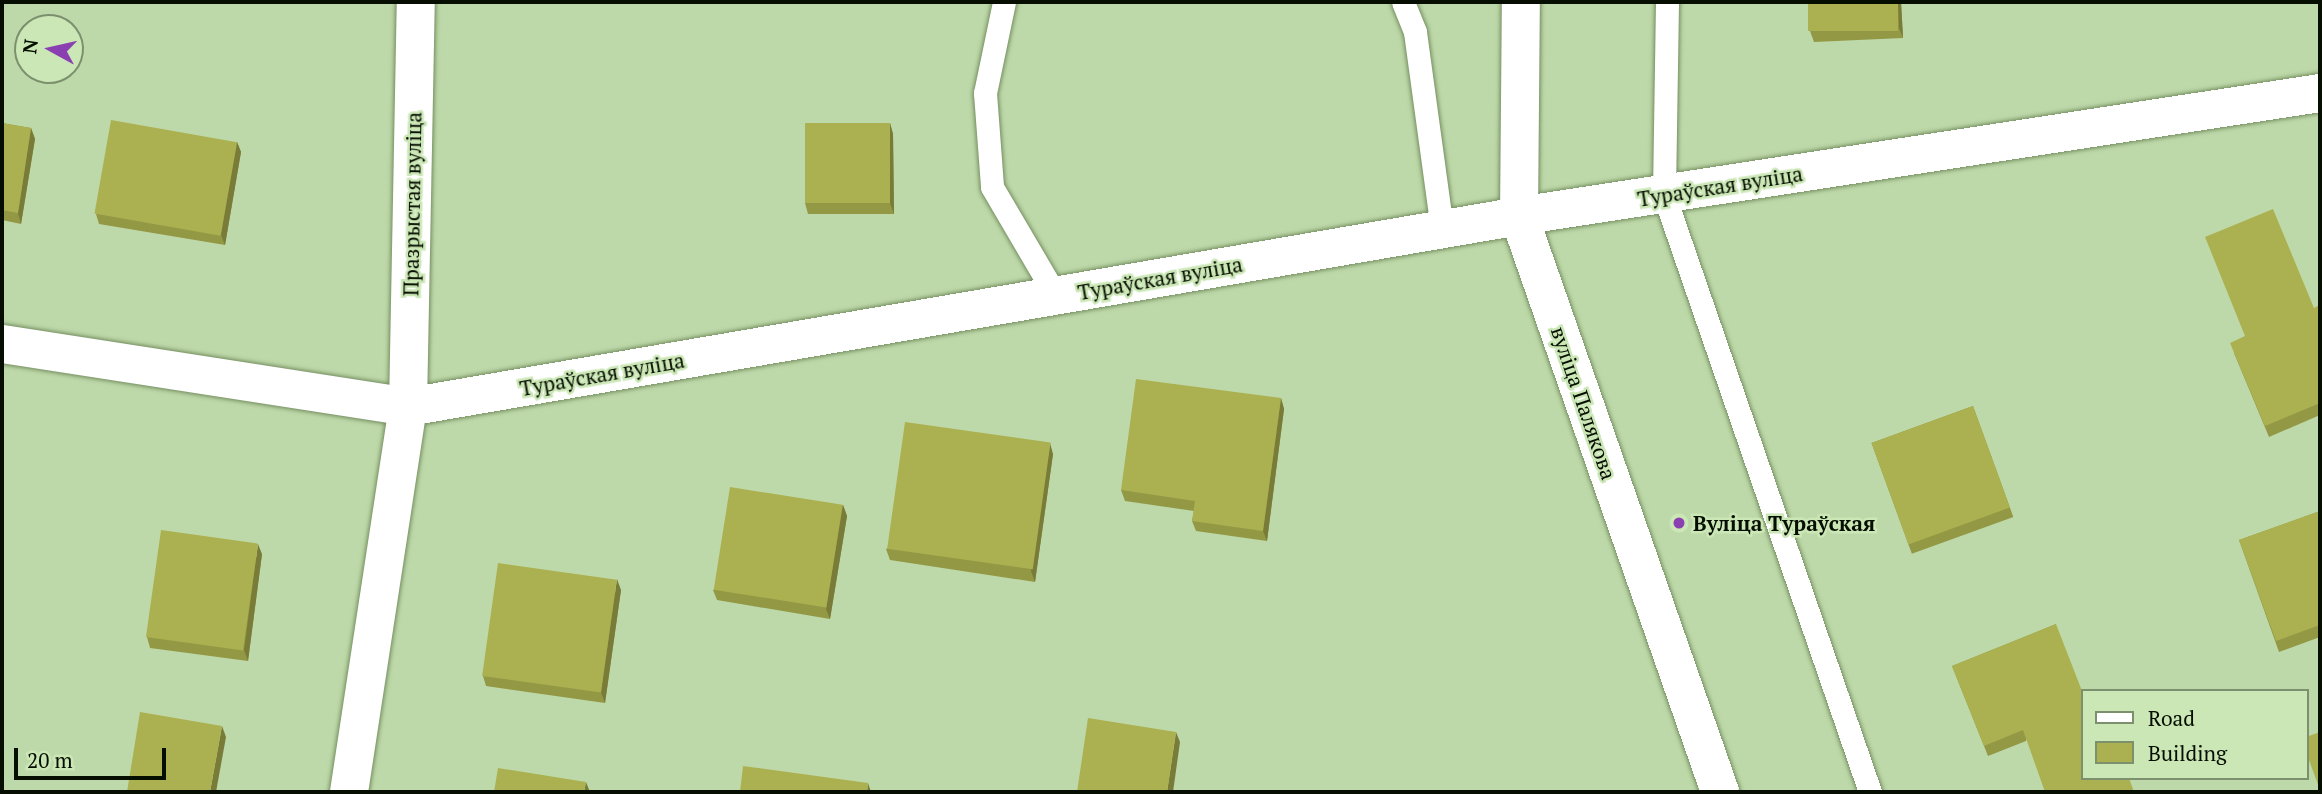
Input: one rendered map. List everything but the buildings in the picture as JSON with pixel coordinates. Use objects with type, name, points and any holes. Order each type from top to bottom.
[{"type":"street","name":"Празрыстая вуліца","points":[[349,792],[408,407],[416,2]]},
{"type":"street","name":"вуліца Палякова","points":[[1521,2],[1519,216],[1720,792]]},
{"type":"street","name":"Тураўская вуліца","points":[[2,344],[408,407],[1519,216],[2320,93]]},
{"type":"lane","points":[[1004,2],[985,93],[992,187],[1056,296]]},
{"type":"lane","points":[[1402,2],[1415,32],[1442,229]]},
{"type":"lane","points":[[1667,2],[1664,195],[1870,792]]},
{"type":"place","name":"Вуліца Тураўская","points":[[1679,523]]}]
